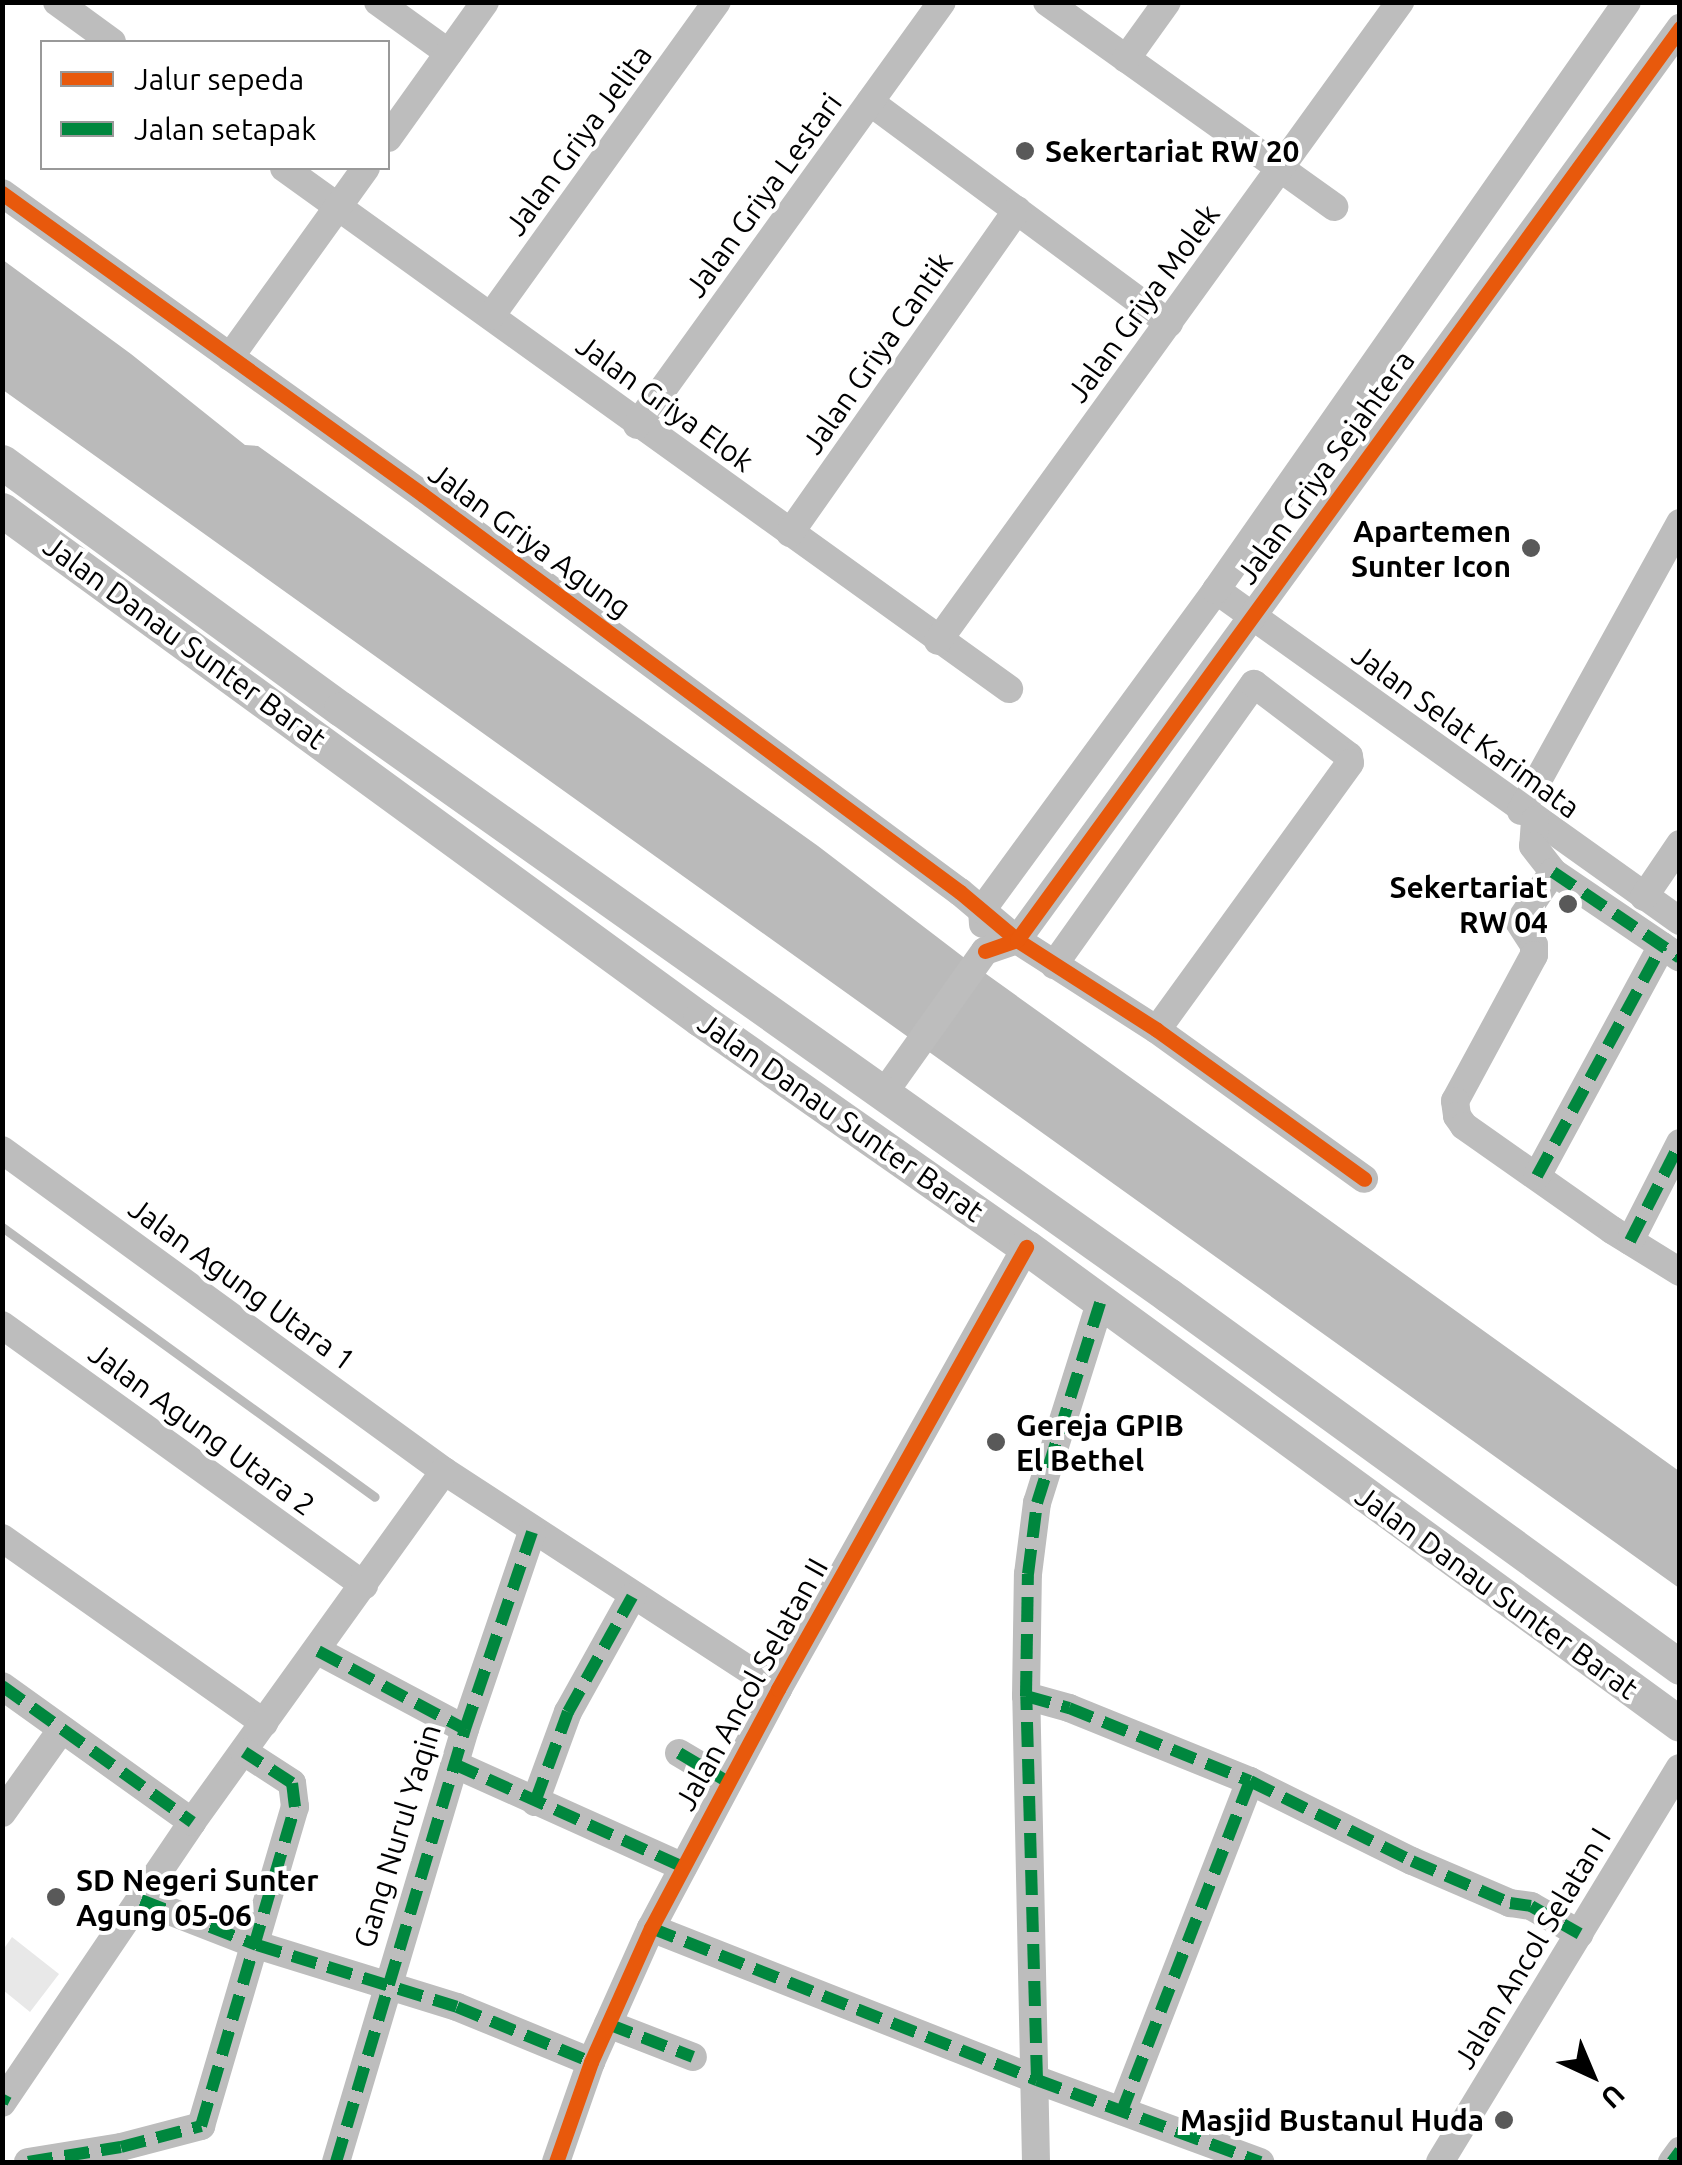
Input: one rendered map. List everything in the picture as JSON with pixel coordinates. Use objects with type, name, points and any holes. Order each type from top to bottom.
[{"type":"main road","name":"Jalan Danau Sunter Barat","points":[[2,462],[1680,1667]]},
{"type":"main road","name":"Jalan Danau Sunter Barat","points":[[2,510],[700,1020],[1026,1247],[1680,1724]]},
{"type":"main road","points":[[320,740],[341,709]]},
{"type":"main road","points":[[1520,1609],[1547,1572]]},
{"type":"street","points":[[57,2],[109,40]]},
{"type":"street","points":[[378,2],[448,53]]},
{"type":"street","points":[[390,135],[485,2]]},
{"type":"street","name":"Jalan Griya Jelita","points":[[491,316],[717,2]]},
{"type":"street","name":"Jalan Griya Lestari","points":[[637,425],[942,2]]},
{"type":"street","points":[[1047,2],[1334,207]]},
{"type":"street","points":[[1126,59],[1167,2]]},
{"type":"street","name":"Jalan Griya Molek","points":[[938,641],[1400,2]]},
{"type":"street","name":"Jalan Griya Sejahtera","points":[[982,910],[1216,590],[1627,2]]},
{"type":"street","name":"Jalan Griya Sejahtera","points":[[1018,940],[1680,28]]},
{"type":"street","points":[[870,102],[1169,323]]},
{"type":"street","name":"Jalan Griya Elok","points":[[287,170],[1009,689]]},
{"type":"street","points":[[230,357],[365,170]]},
{"type":"street","name":"Jalan Griya Agung","points":[[2,193],[1018,940]]},
{"type":"street","name":"Jalan Griya Cantik","points":[[790,533],[1017,210]]},
{"type":"street","points":[[1537,1176],[1670,952],[1552,872],[1533,846],[1528,815],[1680,523]]},
{"type":"street","name":"Jalan Selat Karimata","points":[[1216,590],[1680,921]]},
{"type":"street","points":[[1054,965],[1254,684],[1350,761],[1157,1030]]},
{"type":"street","points":[[1644,897],[1680,844]]},
{"type":"street","points":[[1552,872],[1518,922],[1534,945],[1534,955],[1455,1102],[1464,1126],[1680,1272]]},
{"type":"street","points":[[981,956],[982,910]]},
{"type":"street","points":[[884,1093],[981,956],[1018,940],[1157,1030],[1364,1179]]},
{"type":"street","points":[[1630,1241],[1680,1143]]},
{"type":"street","name":"Jalan Agung Utara 1","points":[[2,1150],[444,1470]]},
{"type":"street","name":"Jalan Ancol Selatan II","points":[[556,2162],[591,2062],[651,1928],[778,1689],[1026,1247]]},
{"type":"street","points":[[1036,2162],[1026,1696],[1028,1574],[1037,1502],[1100,1303]]},
{"type":"street","name":"Jalan Agung Utara 2","points":[[2,1325],[364,1585]]},
{"type":"street","points":[[4,2097],[192,1822],[444,1470]]},
{"type":"street","name":"Jalan Ancol Selatan II","points":[[444,1470],[532,1532],[778,1689]]},
{"type":"street","name":"Gang Nurul Yaqin","points":[[336,2162],[384,1988],[464,1729],[532,1532]]},
{"type":"street","points":[[2,1538],[264,1724]]},
{"type":"street","points":[[536,1802],[568,1712],[632,1597]]},
{"type":"street","points":[[318,1651],[464,1729]]},
{"type":"street","points":[[2,1686],[192,1822]]},
{"type":"street","points":[[1026,1696],[1069,1708],[1250,1780],[1412,1861],[1510,1903],[1532,1906],[1580,1934]]},
{"type":"street","points":[[3,1812],[62,1729]]},
{"type":"street","points":[[28,2162],[122,2155],[201,2126],[257,1946],[296,1795],[292,1783],[244,1752]]},
{"type":"street","points":[[679,1754],[728,1782]]},
{"type":"street","points":[[454,1764],[683,1867]]},
{"type":"street","name":"Jalan Ancol Selatan I","points":[[1440,2162],[1680,1768]]},
{"type":"street","points":[[1122,2111],[1250,1780]]},
{"type":"street","points":[[141,1900],[257,1946],[384,1988],[457,2007],[591,2062]]},
{"type":"street","points":[[651,1928],[1037,2080],[1260,2162]]},
{"type":"street","points":[[608,2024],[693,2057]]},
{"type":"street","points":[[1672,2162],[1680,2151]]},
{"type":"shaded area","points":[[3,260],[131,354],[245,445],[258,446],[818,846],[975,966],[1679,1471],[1679,1588],[3,390]]},
{"type":"shaded area","points":[[12,1937],[59,1974],[30,2012],[3,1990],[3,1950]]},
{"type":"waterway","points":[[2,1227],[375,1497]]},
{"type":"marked path","points":[[1553,872],[1680,958]]},
{"type":"marked path","points":[[1537,1176],[1662,946]]},
{"type":"marked path","points":[[1630,1241],[1680,1143]]},
{"type":"marked path","points":[[1037,2080],[1026,1696],[1028,1574],[1037,1503],[1100,1303]]},
{"type":"marked path","points":[[336,2162],[465,1729],[532,1532]]},
{"type":"marked path","points":[[535,1802],[568,1712],[632,1597]]},
{"type":"marked path","points":[[318,1651],[465,1729]]},
{"type":"marked path","points":[[2,1686],[192,1822]]},
{"type":"marked path","points":[[1026,1696],[1069,1708],[1250,1781],[1122,2111]]},
{"type":"marked path","points":[[28,2162],[121,2147],[201,2126],[295,1807],[292,1783],[244,1752]]},
{"type":"marked path","points":[[679,1753],[728,1782]]},
{"type":"marked path","points":[[454,1764],[683,1867]]},
{"type":"marked path","points":[[1250,1781],[1412,1861],[1510,1903],[1531,1906],[1580,1934]]},
{"type":"marked path","points":[[141,1900],[257,1945],[457,2007],[591,2062]]},
{"type":"marked path","points":[[651,1928],[1037,2080],[1260,2162]]},
{"type":"marked path","points":[[608,2024],[693,2057]]},
{"type":"marked path","points":[[2,2103],[6,2095]]},
{"type":"marked path","points":[[1672,2162],[1680,2151]]},
{"type":"cycle path","points":[[985,951],[1017,940],[1680,28]]},
{"type":"cycle path","points":[[2,193],[423,495],[960,892],[1017,940],[1157,1030],[1364,1179]]},
{"type":"cycle path","points":[[556,2162],[591,2062],[651,1928],[778,1689],[1026,1247]]},
{"type":"place","name":"Sekertariat RW 20","points":[[1025,151]]},
{"type":"place","name":"Apartemen Sunter Icon","points":[[1531,548]]},
{"type":"place","name":"Sekertariat RW 04","points":[[1568,904]]},
{"type":"place","name":"Gereja GPIB El Bethel","points":[[996,1442]]},
{"type":"place","name":"SD Negeri Sunter Agung 05-06","points":[[56,1897]]},
{"type":"place","name":"Masjid Bustanul Huda","points":[[1504,2120]]}]
